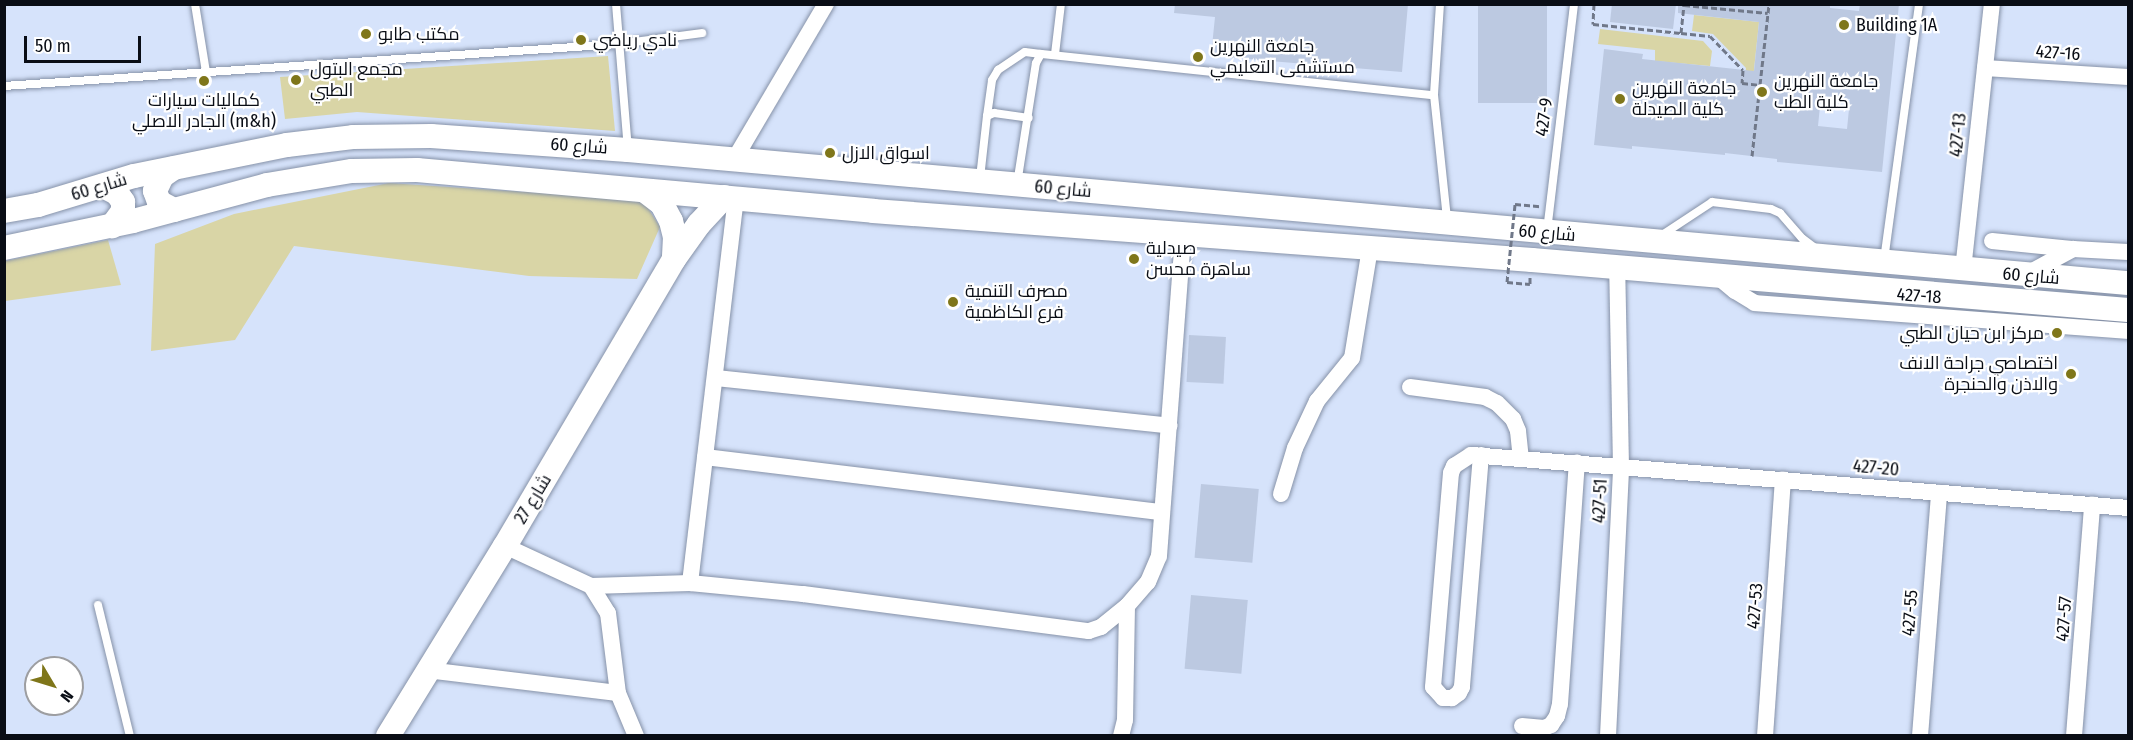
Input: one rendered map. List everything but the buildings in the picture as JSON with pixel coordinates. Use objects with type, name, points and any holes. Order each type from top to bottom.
[{"type":"street","points":[[734,160],[826,4]]},
{"type":"street","name":"427-13","points":[[1963,270],[1992,4]]},
{"type":"street","name":"427-16","points":[[1985,68],[2128,77]]},
{"type":"street","name":"شارع 60","points":[[4,211],[38,205],[174,168],[287,145],[353,137],[431,136],[628,150],[2128,283]]},
{"type":"street","points":[[174,168],[162,176],[155,191],[159,202],[174,210]]},
{"type":"street","name":"شارع 60","points":[[4,249],[112,226],[267,185],[352,171],[417,170],[645,191],[1617,267],[2128,310]]},
{"type":"street","points":[[103,186],[117,193],[123,202],[123,211],[112,226]]},
{"type":"street","points":[[645,191],[662,204],[671,221],[675,237],[674,259]]},
{"type":"street","points":[[690,583],[716,378],[730,197]]},
{"type":"street","name":"شارع 27","points":[[388,735],[505,546],[674,259],[699,224],[730,197]]},
{"type":"street","points":[[505,546],[591,586],[690,583],[803,594],[1089,631],[1110,621],[1127,606],[1154,571],[1159,556],[1183,234]]},
{"type":"street","points":[[1992,241],[2128,252]]},
{"type":"street","points":[[1281,494],[1295,448],[1317,401],[1352,358],[1370,248]]},
{"type":"street","points":[[2025,275],[2073,249]]},
{"type":"street","name":"427-51","points":[[1608,735],[1621,467],[1617,267]]},
{"type":"street","name":"427-18","points":[[1716,275],[1755,303],[2128,331]]},
{"type":"street","points":[[716,378],[1169,426]]},
{"type":"street","points":[[1410,387],[1485,397],[1497,404],[1513,419],[1518,431],[1521,459]]},
{"type":"street","points":[[1471,454],[1481,455],[1462,687],[1452,698],[1443,698],[1433,687],[1450,473],[1454,465],[1463,458],[1471,454]]},
{"type":"street","name":"427-20","points":[[1481,455],[2128,508]]},
{"type":"street","points":[[705,457],[1162,512]]},
{"type":"street","points":[[1522,726],[1544,728],[1551,725],[1557,716],[1560,704],[1577,463]]},
{"type":"street","name":"427-53","points":[[1765,735],[1784,480]]},
{"type":"street","name":"427-55","points":[[1920,735],[1938,493]]},
{"type":"street","name":"427-57","points":[[2074,735],[2092,505]]},
{"type":"street","points":[[591,586],[608,613],[618,693],[636,735]]},
{"type":"street","points":[[1121,735],[1125,720],[1127,606]]},
{"type":"street","points":[[427,670],[618,693]]},
{"type":"lane","points":[[195,4],[206,72]]},
{"type":"lane","points":[[616,4],[628,150]]},
{"type":"lane","points":[[1055,54],[1061,4]]},
{"type":"lane","points":[[1440,4],[1434,95],[1447,224]]},
{"type":"lane","name":"427-9","points":[[1547,233],[1574,4]]},
{"type":"lane","points":[[1884,263],[1919,4]]},
{"type":"lane","points":[[4,86],[619,44],[702,33]]},
{"type":"lane","points":[[979,182],[992,80],[998,70],[1025,52],[1434,95]]},
{"type":"lane","points":[[1017,185],[1036,63],[1041,54]]},
{"type":"lane","points":[[987,116],[994,113],[1029,117]]},
{"type":"lane","points":[[1650,242],[1712,202],[1771,209],[1780,213],[1803,239],[1831,258]]},
{"type":"lane","points":[[98,605],[130,735]]},
{"type":"path","points":[[1594,4],[1593,24],[1710,36],[1743,70],[1742,83],[1760,85]]},
{"type":"path","points":[[1752,156],[1768,4]]},
{"type":"path","points":[[1681,33],[1684,5],[1768,14]]},
{"type":"path","points":[[1530,284],[1507,282],[1515,204],[1540,207]]},
{"type":"shaded area","points":[[1694,15],[1759,22],[1753,79],[1745,78],[1746,68],[1713,34],[1692,31]]},
{"type":"shaded area","points":[[1600,29],[1703,41],[1712,51],[1710,66],[1655,61],[1655,50],[1598,44]]},
{"type":"shaded area","points":[[608,56],[615,131],[357,112],[285,119],[280,77]]},
{"type":"shaded area","points":[[389,183],[633,199],[646,205],[660,227],[637,279],[529,276],[294,246],[235,340],[151,351],[155,244],[234,214]]},
{"type":"shaded area","points":[[108,240],[121,285],[5,301],[5,261]]},
{"type":"place","name":"Building 1A","points":[[1844,25]]},
{"type":"place","name":"مكتب طابو","points":[[366,34]]},
{"type":"place","name":"نادي رياضي","points":[[581,40]]},
{"type":"place","name":"جامعة النهرين مستشفى التعليمي","points":[[1198,57]]},
{"type":"place","name":"مجمع البتول الطبي","points":[[296,80]]},
{"type":"place","name":"كماليات سيارات الجادر الاصلي (m&h)","points":[[204,81]]},
{"type":"place","name":"جامعة النهرين كلية الطب","points":[[1762,92]]},
{"type":"place","name":"جامعة النهرين كلية الصيدلة","points":[[1620,99]]},
{"type":"place","name":"اسواق الازل","points":[[830,153]]},
{"type":"place","name":"صيدلية ساهرة محسن","points":[[1134,259]]},
{"type":"place","name":"مصرف التنمية فرع الكاظمية","points":[[953,302]]},
{"type":"place","name":"مركز ابن حيان الطبي","points":[[2057,333]]},
{"type":"place","name":"اختصاصي جراحة الانف والاذن والحنجرة","points":[[2071,374]]}]
